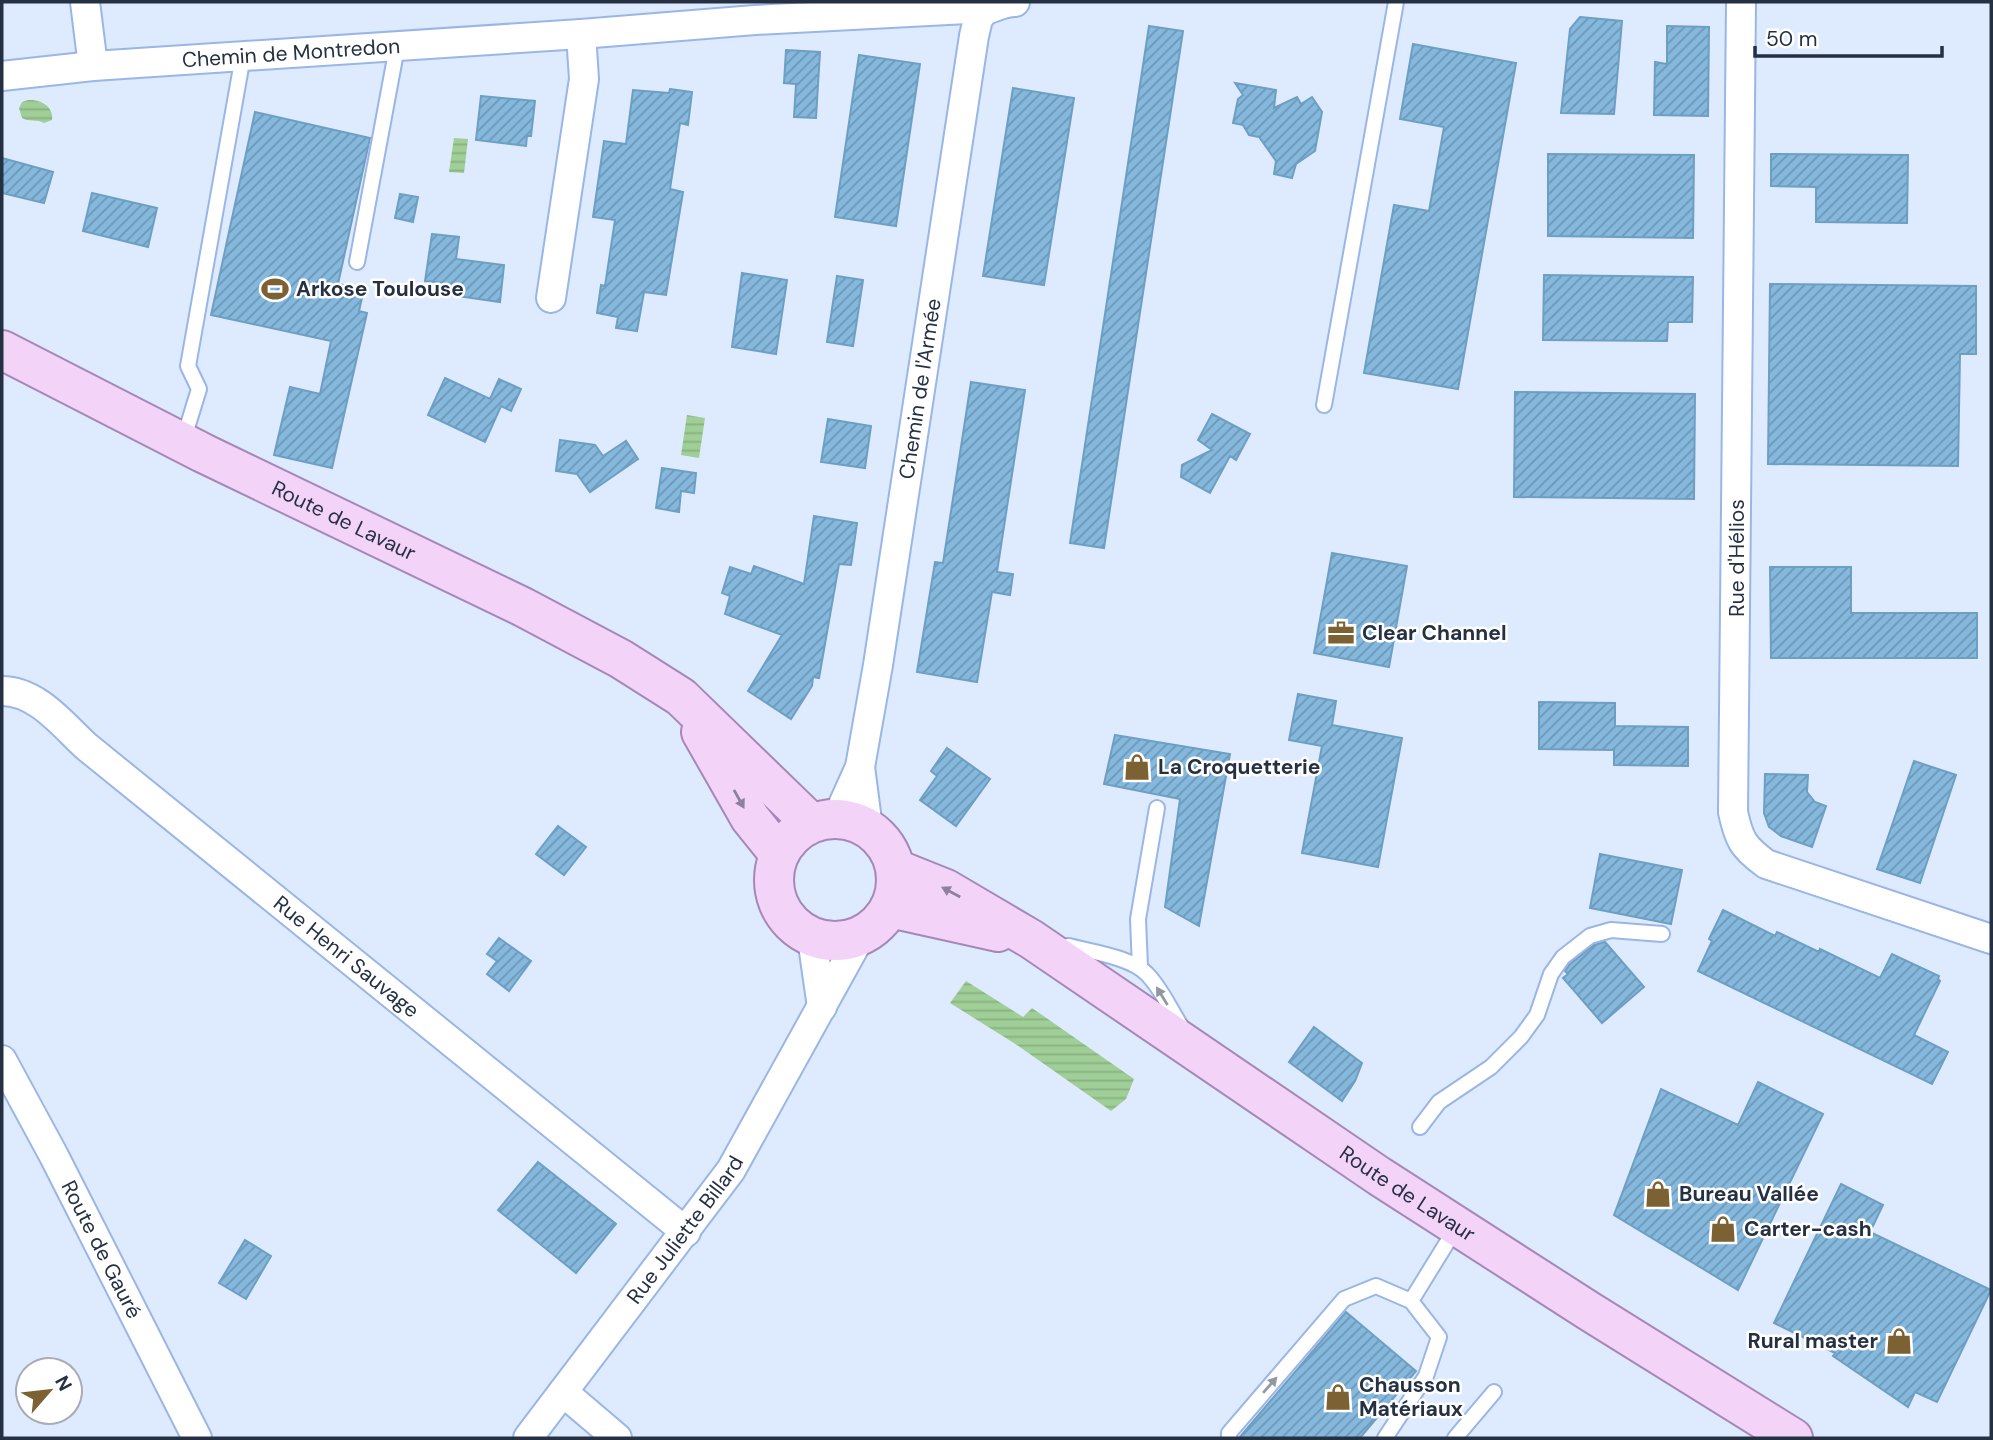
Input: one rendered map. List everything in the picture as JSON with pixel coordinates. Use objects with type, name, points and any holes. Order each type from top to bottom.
[{"type":"main road","name":"Route de Lavaur","points":[[2,350],[182,442],[523,607],[621,659],[681,697],[839,823]]},
{"type":"main road","name":"Route de Lavaur","points":[[681,697],[747,813],[779,854]]},
{"type":"main road","points":[[839,823],[886,845],[896,869],[896,889],[890,908],[878,925],[860,937],[844,942],[828,942],[812,938],[791,925],[777,903],[773,878],[779,854],[792,835],[839,823]]},
{"type":"main road","name":"Route de Lavaur","points":[[896,869],[946,889],[1039,944],[1457,1227],[1793,1438]]},
{"type":"main road","name":"Route de Lavaur","points":[[890,908],[1039,944]]},
{"type":"street","points":[[85,2],[93,66]]},
{"type":"street","name":"Chemin de Montredon","points":[[2,75],[93,66],[397,47],[755,20],[967,9],[1015,2]]},
{"type":"street","name":"Rue d'Hélios","points":[[1741,2],[1733,812],[1738,835],[1748,851],[1766,864],[1991,939]]},
{"type":"street","name":"Chemin de l'Armée","points":[[839,823],[860,767],[878,665],[974,36],[978,19],[998,5]]},
{"type":"street","points":[[551,298],[584,79],[581,34]]},
{"type":"street","name":"Rue Henri Sauvage","points":[[2,691],[16,691],[40,704],[98,756],[686,1232]]},
{"type":"street","name":"Rue Juliette Billard","points":[[528,1438],[686,1232],[736,1161],[860,937]]},
{"type":"street","points":[[812,938],[822,1007]]},
{"type":"street","name":"Route de Gauré","points":[[2,1060],[197,1438]]},
{"type":"street","points":[[563,1392],[617,1438]]},
{"type":"lane","points":[[1324,405],[1396,2]]},
{"type":"lane","points":[[357,262],[397,47]]},
{"type":"lane","points":[[182,442],[199,389],[188,366],[243,57]]},
{"type":"lane","points":[[1140,968],[1138,919],[1157,808]]},
{"type":"lane","points":[[1420,1127],[1440,1102],[1491,1067],[1521,1037],[1537,1015],[1551,974],[1563,957],[1590,936],[1611,930],[1662,934]]},
{"type":"lane","points":[[1039,944],[1069,946],[1129,962],[1140,968],[1149,975],[1198,1054]]},
{"type":"lane","points":[[1411,1301],[1457,1227]]},
{"type":"lane","points":[[1229,1438],[1229,1433],[1344,1299],[1376,1286],[1411,1301],[1438,1337],[1426,1376],[1385,1438]]},
{"type":"lane","points":[[1455,1438],[1494,1392]]},
{"type":"shaded area","points":[[28,100],[45,104],[51,111],[52,120],[44,123],[22,118],[19,108],[22,102]]},
{"type":"shaded area","points":[[454,138],[468,139],[464,173],[449,172]]},
{"type":"shaded area","points":[[687,415],[705,418],[699,458],[681,455]]},
{"type":"shaded area","points":[[966,981],[1023,1017],[1032,1008],[1134,1079],[1126,1099],[1111,1111],[1017,1045],[950,1003]]},
{"type":"building","points":[[1580,17],[1622,21],[1614,114],[1561,113],[1570,29]]},
{"type":"building","points":[[1149,26],[1183,31],[1104,548],[1070,543]]},
{"type":"building","points":[[1667,26],[1709,27],[1708,116],[1654,115],[1655,62],[1667,64]]},
{"type":"building","points":[[1413,44],[1516,63],[1458,389],[1364,373],[1394,205],[1429,211],[1444,127],[1400,119]]},
{"type":"building","points":[[786,50],[820,52],[816,118],[794,117],[796,84],[784,83]]},
{"type":"building","points":[[859,55],[920,64],[896,226],[835,217]]},
{"type":"building","points":[[1235,83],[1276,90],[1274,108],[1297,97],[1301,104],[1312,97],[1322,112],[1315,151],[1296,164],[1292,178],[1274,174],[1276,161],[1259,137],[1249,135],[1243,125],[1233,123],[1238,99],[1243,95]]},
{"type":"building","points":[[1013,88],[1074,98],[1044,285],[983,276]]},
{"type":"building","points":[[670,89],[692,92],[688,125],[680,123],[670,189],[683,192],[666,295],[644,292],[637,331],[616,328],[618,317],[597,313],[601,285],[605,286],[615,220],[593,217],[604,141],[626,144],[633,90],[669,93]]},
{"type":"building","points":[[481,96],[535,101],[531,136],[527,136],[526,146],[476,140]]},
{"type":"building","points":[[255,112],[370,138],[338,284],[364,289],[359,311],[367,313],[332,468],[274,455],[290,387],[320,394],[331,341],[211,315]]},
{"type":"building","points":[[1548,154],[1694,155],[1693,238],[1548,236]]},
{"type":"building","points":[[1771,154],[1908,155],[1907,223],[1816,222],[1816,187],[1771,186]]},
{"type":"building","points":[[2,158],[53,172],[44,203],[2,193]]},
{"type":"building","points":[[92,193],[157,208],[148,247],[83,231]]},
{"type":"building","points":[[400,194],[418,197],[413,222],[395,218]]},
{"type":"building","points":[[432,234],[459,237],[456,259],[504,265],[500,302],[450,295],[452,284],[425,281]]},
{"type":"building","points":[[742,273],[787,280],[776,354],[732,347]]},
{"type":"building","points":[[1544,275],[1693,277],[1692,322],[1668,322],[1667,341],[1543,340]]},
{"type":"building","points":[[837,276],[863,280],[853,346],[827,342]]},
{"type":"building","points":[[1770,284],[1976,286],[1976,354],[1960,354],[1958,466],[1768,464]]},
{"type":"building","points":[[445,378],[490,399],[499,379],[521,389],[511,411],[501,406],[485,442],[428,415]]},
{"type":"building","points":[[971,382],[1025,390],[997,572],[1013,574],[1010,595],[992,592],[977,682],[917,672],[935,562],[943,563]]},
{"type":"building","points":[[1515,392],[1695,394],[1694,499],[1514,497]]},
{"type":"building","points":[[1212,414],[1250,434],[1236,460],[1230,456],[1210,493],[1181,477],[1182,465],[1212,450],[1198,440]]},
{"type":"building","points":[[828,419],[871,426],[865,468],[821,462]]},
{"type":"building","points":[[560,440],[595,445],[603,456],[626,441],[638,459],[590,492],[577,474],[556,471]]},
{"type":"building","points":[[662,468],[696,473],[694,493],[681,491],[679,512],[656,508]]},
{"type":"building","points":[[814,516],[857,523],[851,565],[839,564],[819,678],[813,677],[812,686],[791,719],[748,691],[782,635],[725,614],[730,596],[722,593],[730,567],[751,574],[754,566],[804,584]]},
{"type":"building","points":[[1332,553],[1407,566],[1389,667],[1314,653]]},
{"type":"building","points":[[1770,567],[1851,567],[1851,613],[1977,613],[1977,658],[1771,658]]},
{"type":"building","points":[[1298,694],[1336,701],[1332,725],[1402,738],[1378,867],[1302,853],[1322,746],[1289,740]]},
{"type":"building","points":[[1539,702],[1615,703],[1615,726],[1688,727],[1688,766],[1614,765],[1614,750],[1539,749]]},
{"type":"building","points":[[1115,735],[1230,754],[1199,926],[1165,907],[1180,799],[1104,784]]},
{"type":"building","points":[[947,748],[990,779],[956,826],[920,800],[937,776],[931,771]]},
{"type":"building","points":[[1914,761],[1956,775],[1920,883],[1877,869]]},
{"type":"building","points":[[1765,774],[1808,775],[1807,792],[1815,802],[1826,806],[1812,847],[1781,836],[1769,827],[1764,813]]},
{"type":"building","points":[[558,826],[586,847],[564,875],[536,854]]},
{"type":"building","points":[[1600,854],[1682,870],[1671,924],[1590,908]]},
{"type":"building","points":[[1723,910],[1775,936],[1777,932],[1819,952],[1820,949],[1880,978],[1892,954],[1939,976],[1940,981],[1914,1035],[1948,1052],[1932,1084],[1698,971]]},
{"type":"building","points":[[499,938],[531,961],[509,991],[487,974],[497,961],[487,954]]},
{"type":"building","points":[[1605,942],[1644,987],[1602,1023],[1563,978],[1568,974],[1565,971],[1570,964],[1594,945]]},
{"type":"building","points":[[1314,1027],[1362,1063],[1355,1081],[1342,1101],[1289,1062]]},
{"type":"building","points":[[1758,1082],[1823,1114],[1738,1290],[1614,1215],[1661,1089],[1738,1125]]},
{"type":"building","points":[[538,1162],[616,1224],[576,1273],[498,1210]]},
{"type":"building","points":[[1841,1184],[1883,1205],[1870,1232],[1991,1290],[1937,1402],[1915,1392],[1908,1407],[1833,1356],[1835,1353],[1774,1323]]},
{"type":"building","points":[[245,1240],[271,1256],[246,1299],[219,1283]]},
{"type":"building","points":[[1346,1312],[1416,1371],[1360,1438],[1239,1438]]},
{"type":"place","name":"Arkose Toulouse","points":[[275,289]]},
{"type":"place","name":"Clear Channel","points":[[1341,633]]},
{"type":"place","name":"La Croquetterie","points":[[1137,767]]},
{"type":"place","name":"Bureau Vallée","points":[[1658,1194]]},
{"type":"place","name":"Carter-cash","points":[[1723,1229]]},
{"type":"place","name":"Rural master","points":[[1899,1341]]},
{"type":"place","name":"Chausson Matériaux","points":[[1338,1397]]}]
